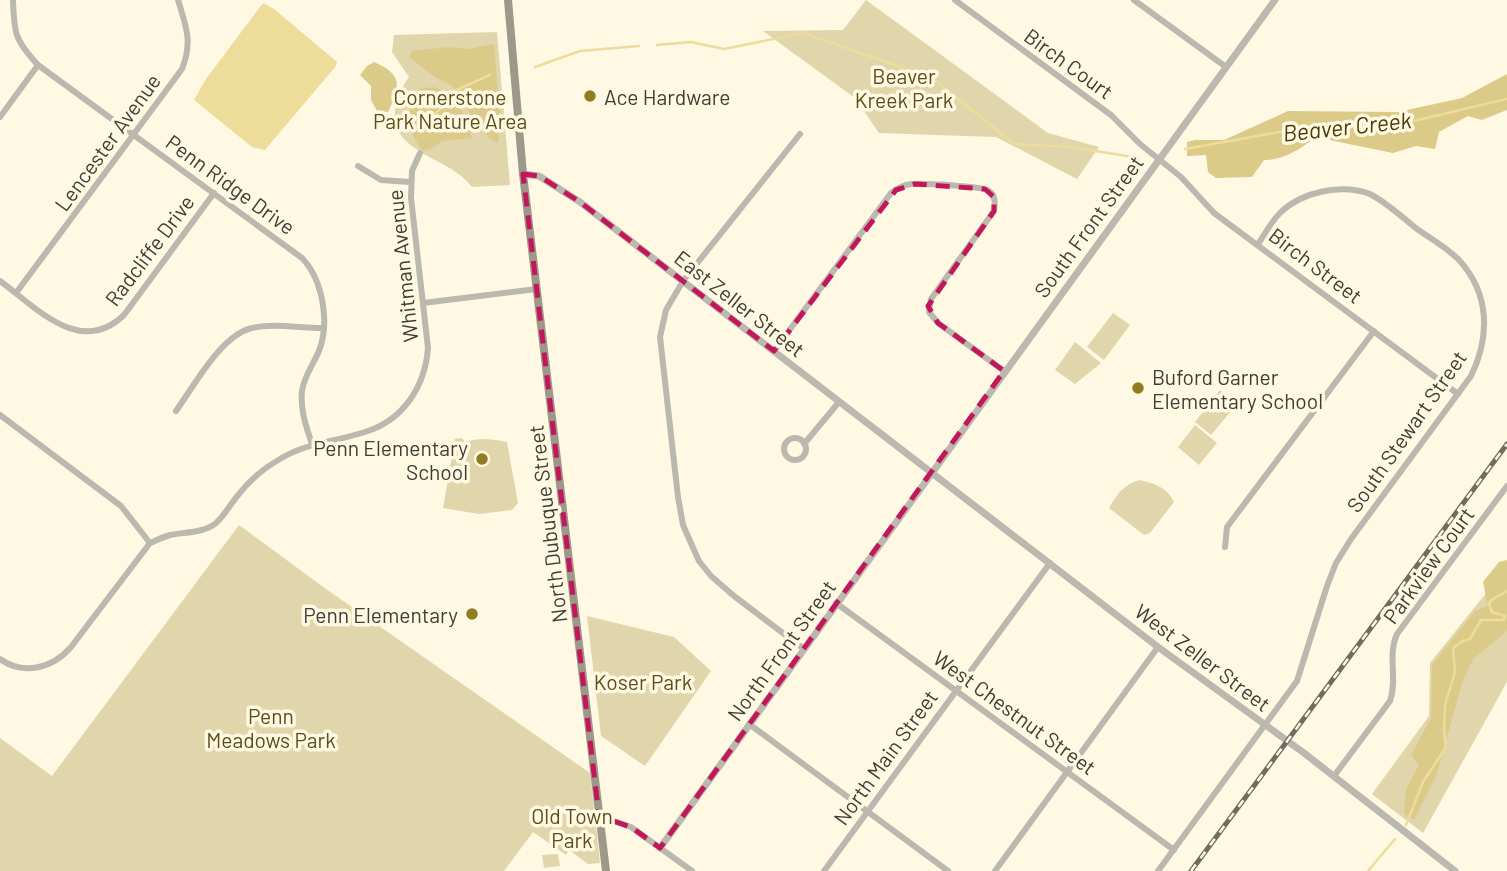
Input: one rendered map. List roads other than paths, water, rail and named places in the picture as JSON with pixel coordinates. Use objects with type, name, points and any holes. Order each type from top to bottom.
[{"type":"main road","name":"North Dubuque Street","points":[[508,0],[523,174],[606,871]]},
{"type":"street","name":"Penn Ridge Drive","points":[[13,0],[14,28],[20,45],[38,65],[307,264],[320,291],[322,328],[320,349],[302,391],[302,413],[312,444]]},
{"type":"street","name":"Lencester Avenue","points":[[16,293],[182,69],[187,57],[189,36],[178,0]]},
{"type":"street","name":"Birch Court","points":[[955,0],[1111,115],[1158,159]]},
{"type":"street","name":"South Front Street","points":[[931,472],[1275,0]]},
{"type":"street","points":[[1137,1],[1226,67]]},
{"type":"street","points":[[0,117],[38,65]]},
{"type":"street","points":[[800,134],[683,281],[666,310],[660,337],[672,456],[683,525],[699,561],[711,576],[734,596],[804,649]]},
{"type":"street","name":"Whitman Avenue","points":[[150,543],[205,529],[215,523],[239,493],[259,474],[284,457],[312,444],[356,435],[380,426],[394,418],[412,398],[427,362],[428,348],[410,182],[420,153]]},
{"type":"street","name":"Birch Street","points":[[1158,159],[1181,177],[1214,213],[1458,394]]},
{"type":"street","points":[[358,166],[381,180],[410,182]]},
{"type":"street","name":"East Zeller Street","points":[[523,174],[539,176],[580,202],[931,472]]},
{"type":"street","points":[[774,351],[884,202],[896,190],[915,184],[980,187],[994,197],[993,211],[930,299],[929,312],[938,323],[1004,371]]},
{"type":"street","name":"South Stewart Street","points":[[1158,871],[1286,699],[1300,674],[1336,563],[1350,539],[1471,376],[1481,356],[1485,318],[1480,296],[1470,275],[1458,259],[1371,195],[1352,189],[1306,196],[1280,213],[1258,244]]},
{"type":"street","name":"Radcliffe Drive","points":[[0,281],[53,321],[70,330],[89,332],[109,327],[124,315],[214,193]]},
{"type":"street","points":[[424,303],[537,289]]},
{"type":"street","points":[[176,411],[225,344],[242,331],[263,327],[322,328]]},
{"type":"street","points":[[1225,547],[1227,527],[1374,331]]},
{"type":"street","points":[[804,444],[839,402]]},
{"type":"street","points":[[0,415],[121,506],[150,543],[63,657],[44,667],[26,669],[12,666],[0,659]]},
{"type":"street","name":"North Front Street","points":[[660,848],[931,472]]},
{"type":"street","name":"West Zeller Street","points":[[931,472],[1158,647],[1334,776],[1408,837],[1455,871]]},
{"type":"street","name":"Parkview Court","points":[[1334,776],[1391,701],[1393,645],[1397,635],[1507,486]]},
{"type":"street","name":"North Main Street","points":[[824,871],[1050,563]]},
{"type":"street","name":"West Chestnut Street","points":[[836,603],[1174,850]]},
{"type":"street","points":[[995,871],[1158,647]]},
{"type":"street","points":[[749,724],[948,871]]},
{"type":"street","points":[[599,816],[631,827],[692,871]]},
{"type":"waterway","name":"Beaver Creek","points":[[657,45],[691,42],[724,49],[803,33],[932,78],[1014,144],[1071,147],[1139,158]]},
{"type":"waterway","name":"Beaver Creek","points":[[535,67],[580,51],[639,46]]},
{"type":"waterway","name":"Beaver Creek","points":[[429,122],[454,91],[490,75]]},
{"type":"waterway","name":"Beaver Creek","points":[[1185,149],[1302,128],[1405,123],[1507,99]]},
{"type":"waterway","points":[[1406,825],[1423,782],[1446,747],[1445,705],[1455,672],[1453,648],[1470,639],[1481,620],[1504,620],[1505,616],[1492,612],[1489,603],[1507,591]]},
{"type":"waterway","points":[[1368,871],[1395,839]]},
{"type":"railway","points":[[1191,871],[1507,444]]},
{"type":"place","name":"Ace Hardware","points":[[590,96]]},
{"type":"place","name":"Buford Garner Elementary School","points":[[1138,388]]},
{"type":"place","name":"Penn Elementary School","points":[[482,459]]},
{"type":"place","name":"Penn Elementary","points":[[472,614]]},
{"type":"park label","name":"Beaver Kreek Park","points":[[904,87]]},
{"type":"park label","name":"Cornerstone Park Nature Area","points":[[450,108]]},
{"type":"park label","name":"Koser Park","points":[[643,681]]},
{"type":"park label","name":"Penn Meadows Park","points":[[271,727]]},
{"type":"park label","name":"Old Town Park","points":[[572,827]]}]
